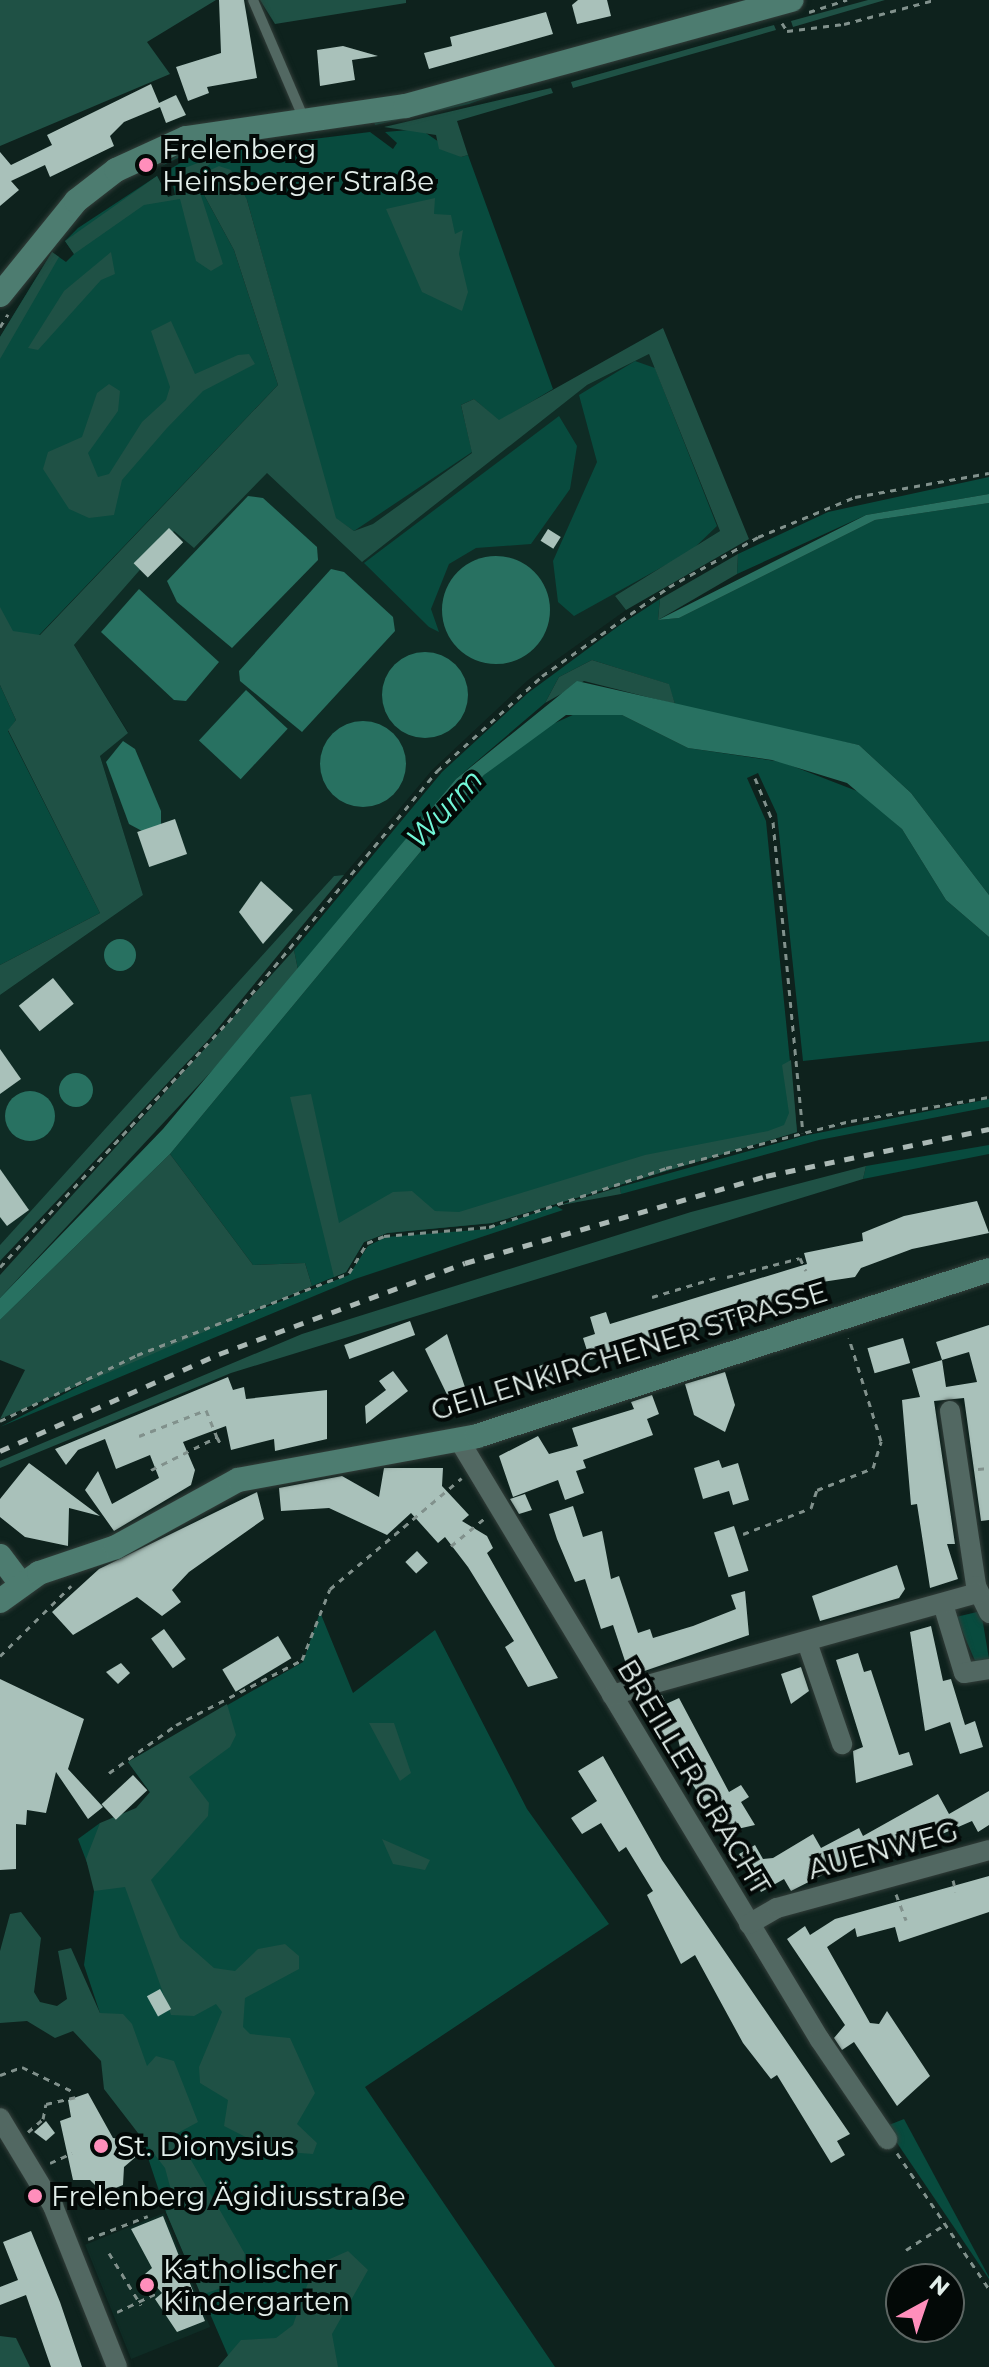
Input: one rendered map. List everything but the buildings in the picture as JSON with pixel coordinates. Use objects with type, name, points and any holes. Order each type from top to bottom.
[{"type":"main road","points":[[0,295],[47,230],[116,170],[220,129],[406,106],[784,2]]},
{"type":"main road","name":"GEILENKIRCHENER STRASSE","points":[[0,1601],[20,1583],[76,1561],[238,1480],[459,1440],[989,1270]]},
{"type":"main road","points":[[0,1556],[20,1583]]},
{"type":"street","points":[[950,1411],[978,1593],[989,1613]]},
{"type":"street","name":"BREILLER GRACHT","points":[[459,1440],[749,1924],[887,2139]]},
{"type":"street","points":[[612,1695],[808,1645],[978,1593]]},
{"type":"street","points":[[943,1604],[964,1673],[989,1669]]},
{"type":"street","points":[[808,1645],[842,1744]]},
{"type":"street","name":"AUENWEG","points":[[749,1924],[777,1908],[989,1850]]},
{"type":"street","points":[[0,2118],[32,2170],[69,2246],[117,2367]]},
{"type":"lane","points":[[253,0],[304,121]]},
{"type":"path","points":[[784,2],[787,31],[934,0]]},
{"type":"path","points":[[0,1267],[218,1034],[437,771],[542,676],[669,587],[758,537],[855,497],[989,473]]},
{"type":"path","points":[[755,778],[773,822],[803,1133]]},
{"type":"path","points":[[0,1421],[137,1355],[349,1273],[367,1243],[384,1236],[489,1227],[803,1133],[989,1097]]},
{"type":"path","points":[[727,1277],[800,1258],[806,1271]]},
{"type":"path","points":[[652,1297],[715,1278]]},
{"type":"path","points":[[743,1534],[811,1508],[817,1490],[873,1468],[881,1441],[842,1316]]},
{"type":"path","points":[[139,1436],[206,1410],[220,1443]]},
{"type":"path","points":[[151,1470],[217,1437]]},
{"type":"path","points":[[109,1773],[176,1725],[302,1660],[330,1589],[454,1482],[477,1471]]},
{"type":"path","points":[[451,1546],[501,1511]]},
{"type":"path","points":[[0,1656],[74,1582],[76,1561]]},
{"type":"path","points":[[889,1877],[906,1920]]},
{"type":"path","points":[[0,2075],[22,2067],[76,2094],[46,2104],[43,2119],[16,2142]]},
{"type":"path","points":[[887,2139],[989,2289]]},
{"type":"path","points":[[32,2170],[72,2153]]},
{"type":"path","points":[[69,2246],[148,2216]]},
{"type":"path","points":[[906,2250],[944,2225]]},
{"type":"path","points":[[109,2253],[141,2305]]},
{"type":"path","points":[[98,2318],[141,2305],[157,2293]]},
{"type":"shaded area","points":[[0,0],[216,0],[147,42],[170,74],[0,146]]},
{"type":"shaded area","points":[[260,0],[406,0],[406,3],[275,24]]},
{"type":"shaded area","points":[[868,0],[885,0],[793,27],[791,21]]},
{"type":"shaded area","points":[[774,25],[776,30],[573,88],[571,82]]},
{"type":"shaded area","points":[[549,75],[469,104],[375,125],[374,121]]},
{"type":"shaded area","points":[[551,88],[553,93],[457,121],[468,155],[461,157],[439,149],[436,135],[384,127]]},
{"type":"shaded area","points":[[358,122],[197,149],[161,166],[190,147]]},
{"type":"shaded area","points":[[420,129],[461,157],[468,155],[553,389],[499,421],[474,399],[461,405],[472,452],[354,531],[335,518],[247,200],[203,193],[234,250],[278,385],[0,676],[0,337],[52,252],[66,262],[74,254],[65,241],[78,228],[157,176],[168,197],[175,195],[170,169],[198,153],[370,132],[393,149],[397,143],[385,132]]},
{"type":"shaded area","points":[[221,154],[195,177],[223,264],[211,271],[196,261],[180,199],[144,205],[74,254],[65,241],[157,176],[168,197],[175,195],[177,171]]},
{"type":"shaded area","points":[[219,166],[231,170],[247,200],[336,518],[354,531],[373,524],[472,453],[461,405],[474,399],[499,420],[663,328],[749,539],[626,610],[615,596],[720,531],[649,354],[587,385],[362,562],[267,473],[194,548],[174,531],[74,645],[128,733],[100,756],[143,895],[0,995],[0,965],[100,913],[8,730],[16,720],[0,685],[0,607],[13,631],[40,635],[278,385],[234,250],[203,193],[204,173]]},
{"type":"shaded area","points":[[435,198],[434,214],[451,215],[455,234],[463,230],[459,254],[468,292],[462,311],[422,292],[386,209]]},
{"type":"shaded area","points":[[52,252],[59,257],[0,359],[0,337]]},
{"type":"shaded area","points":[[111,252],[115,274],[101,280],[38,350],[28,348],[64,291]]},
{"type":"shaded area","points":[[171,321],[195,374],[238,355],[249,354],[255,364],[203,391],[167,428],[122,480],[114,515],[89,518],[69,509],[43,469],[48,452],[82,437],[97,393],[109,384],[120,391],[118,411],[88,453],[98,477],[109,474],[142,422],[166,400],[170,387],[151,331]]},
{"type":"shaded area","points":[[649,354],[720,531],[615,596],[626,610],[528,680],[432,770],[344,875],[334,876],[0,1245],[0,995],[143,895],[100,756],[128,732],[74,645],[174,530],[195,547],[267,472],[587,385]]},
{"type":"shaded area","points":[[635,361],[655,368],[717,526],[691,551],[574,616],[558,602],[553,561],[597,462],[579,395]]},
{"type":"shaded area","points":[[559,416],[577,446],[570,489],[531,544],[476,548],[449,564],[431,609],[439,632],[429,627],[364,563]]},
{"type":"shaded area","points":[[989,477],[989,494],[866,515],[737,574],[738,554],[828,512]]},
{"type":"shaded area","points":[[989,503],[989,895],[911,793],[859,745],[700,713],[675,704],[668,684],[592,660],[559,677],[545,703],[456,779],[298,970],[294,950],[442,772],[528,693],[620,625],[660,599],[658,620],[679,618],[875,520]]},
{"type":"shaded area","points":[[738,554],[737,574],[658,620],[660,599]]},
{"type":"shaded area","points":[[592,660],[669,684],[675,704],[584,681],[545,703],[559,677]]},
{"type":"shaded area","points":[[0,685],[16,720],[8,731],[100,913],[0,965]]},
{"type":"shaded area","points":[[586,709],[622,715],[688,748],[782,762],[862,793],[902,829],[946,900],[989,937],[989,1041],[803,1061],[777,814],[758,773],[747,778],[766,821],[797,1132],[492,1223],[387,1233],[364,1242],[346,1272],[312,1286],[305,1263],[253,1265],[170,1154],[484,775],[535,732]]},
{"type":"shaded area","points":[[344,875],[209,1039],[0,1261],[0,1245],[334,876]]},
{"type":"shaded area","points":[[294,950],[298,970],[250,1030],[0,1298],[0,1275]]},
{"type":"shaded area","points":[[791,1060],[797,1132],[492,1223],[387,1233],[364,1242],[346,1272],[334,1277],[290,1097],[311,1094],[339,1223],[393,1192],[412,1191],[435,1211],[459,1212],[645,1155],[768,1131],[784,1125],[789,1113],[782,1065]]},
{"type":"shaded area","points":[[989,1099],[989,1107],[819,1140],[621,1194],[620,1187],[803,1136]]},
{"type":"shaded area","points":[[989,1145],[989,1154],[863,1179],[866,1166]]},
{"type":"shaded area","points":[[170,1154],[253,1265],[305,1263],[312,1286],[0,1419],[25,1370],[0,1360],[0,1320]]},
{"type":"shaded area","points":[[866,1166],[863,1179],[231,1373],[0,1468],[0,1461],[302,1334],[691,1212]]},
{"type":"shaded area","points":[[620,1187],[621,1194],[556,1206]]},
{"type":"shaded area","points":[[556,1206],[563,1210],[355,1279],[0,1427],[132,1359],[349,1275],[368,1246],[386,1237],[488,1229]]},
{"type":"shaded area","points":[[981,1611],[989,1659],[976,1663],[956,1617]]},
{"type":"shaded area","points":[[320,1612],[353,1693],[435,1630],[527,1809],[609,1924],[365,2087],[555,2367],[233,2367],[166,2212],[84,1965],[95,1884],[78,1839],[100,1823],[118,1841],[160,1806],[128,1762],[303,1662]]},
{"type":"shaded area","points":[[227,1704],[236,1735],[230,1747],[189,1777],[209,1803],[208,1816],[151,1880],[180,1938],[214,1968],[235,1971],[258,1949],[285,1944],[299,1956],[299,1969],[245,1998],[243,2027],[250,2034],[290,2038],[315,2093],[297,2124],[317,2143],[313,2154],[273,2151],[224,2126],[228,2100],[200,2083],[199,2067],[222,2012],[216,2004],[194,2016],[171,2015],[125,1887],[94,1891],[86,1859],[100,1823],[136,1808],[150,1792],[128,1762]]},
{"type":"shaded area","points":[[369,1723],[394,1723],[411,1773],[400,1781]]},
{"type":"shaded area","points":[[382,1839],[430,1860],[425,1870],[393,1864]]},
{"type":"shaded area","points":[[21,1912],[41,1938],[34,1992],[40,2002],[57,2006],[67,1999],[58,1951],[71,1948],[100,2013],[123,2014],[132,2024],[147,2066],[156,2056],[174,2061],[198,2122],[176,2134],[245,2254],[243,2271],[227,2286],[201,2295],[166,2212],[172,2194],[165,2168],[104,2089],[101,2061],[73,2031],[55,2038],[27,2021],[0,2023],[0,1951],[10,1914]]},
{"type":"shaded area","points":[[904,2119],[989,2279],[893,2137],[889,2125]]},
{"type":"shaded area","name":"Katholischer Kindergarten","points":[[164,2213],[210,2327],[131,2359],[85,2245]]},
{"type":"shaded area","points":[[348,2251],[368,2270],[332,2334],[338,2367],[218,2367],[241,2340],[276,2338],[293,2325],[309,2280],[323,2262]]},
{"type":"shaded area","points":[[0,2336],[16,2338],[30,2367],[0,2367]]},
{"type":"water","points":[[989,494],[989,503],[875,520],[679,618],[658,620],[866,515]]},
{"type":"water","points":[[248,496],[263,498],[317,547],[318,560],[232,648],[177,602],[167,581]]},
{"type":"water","points":[[496,556],[517,560],[534,572],[546,589],[550,610],[546,631],[534,648],[517,660],[496,664],[475,660],[458,648],[446,631],[442,610],[446,589],[458,572],[475,560]]},
{"type":"water","points":[[331,569],[344,572],[393,617],[395,631],[302,732],[240,681],[239,671]]},
{"type":"water","points":[[139,589],[219,662],[186,701],[174,700],[101,632]]},
{"type":"water","points":[[425,652],[449,659],[461,671],[468,695],[461,719],[449,731],[425,738],[401,731],[389,719],[382,695],[389,671],[401,659]]},
{"type":"water","name":"Wurm","points":[[577,681],[859,745],[911,793],[989,895],[989,937],[946,900],[902,829],[847,783],[772,760],[688,748],[622,715],[566,715],[484,775],[170,1154],[0,1320],[0,1298],[163,1129],[456,779]]},
{"type":"water","points":[[246,690],[288,729],[241,779],[199,740]]},
{"type":"water","points":[[363,721],[387,728],[399,740],[406,764],[399,788],[387,800],[363,807],[339,800],[327,788],[320,764],[327,740],[339,728]]},
{"type":"water","points":[[123,741],[135,749],[161,811],[161,825],[142,831],[129,824],[106,762]]},
{"type":"water","points":[[120,939],[131,944],[136,955],[131,966],[120,971],[109,966],[104,955],[109,944]]},
{"type":"water","points":[[76,1073],[88,1078],[93,1090],[88,1102],[76,1107],[64,1102],[59,1090],[64,1078]]},
{"type":"water","points":[[30,1091],[47,1099],[55,1116],[47,1133],[30,1141],[13,1133],[5,1116],[13,1099]]},
{"type":"railway","points":[[0,1451],[219,1354],[465,1263],[766,1176],[989,1129]]},
{"type":"place","name":"Frelenberg Heinsberger Straße","points":[[146,165]]},
{"type":"place","name":"St. Dionysius","points":[[101,2146]]},
{"type":"place","name":"Frelenberg Ägidiusstraße","points":[[35,2196]]},
{"type":"place","name":"Katholischer Kindergarten","points":[[147,2285]]}]
